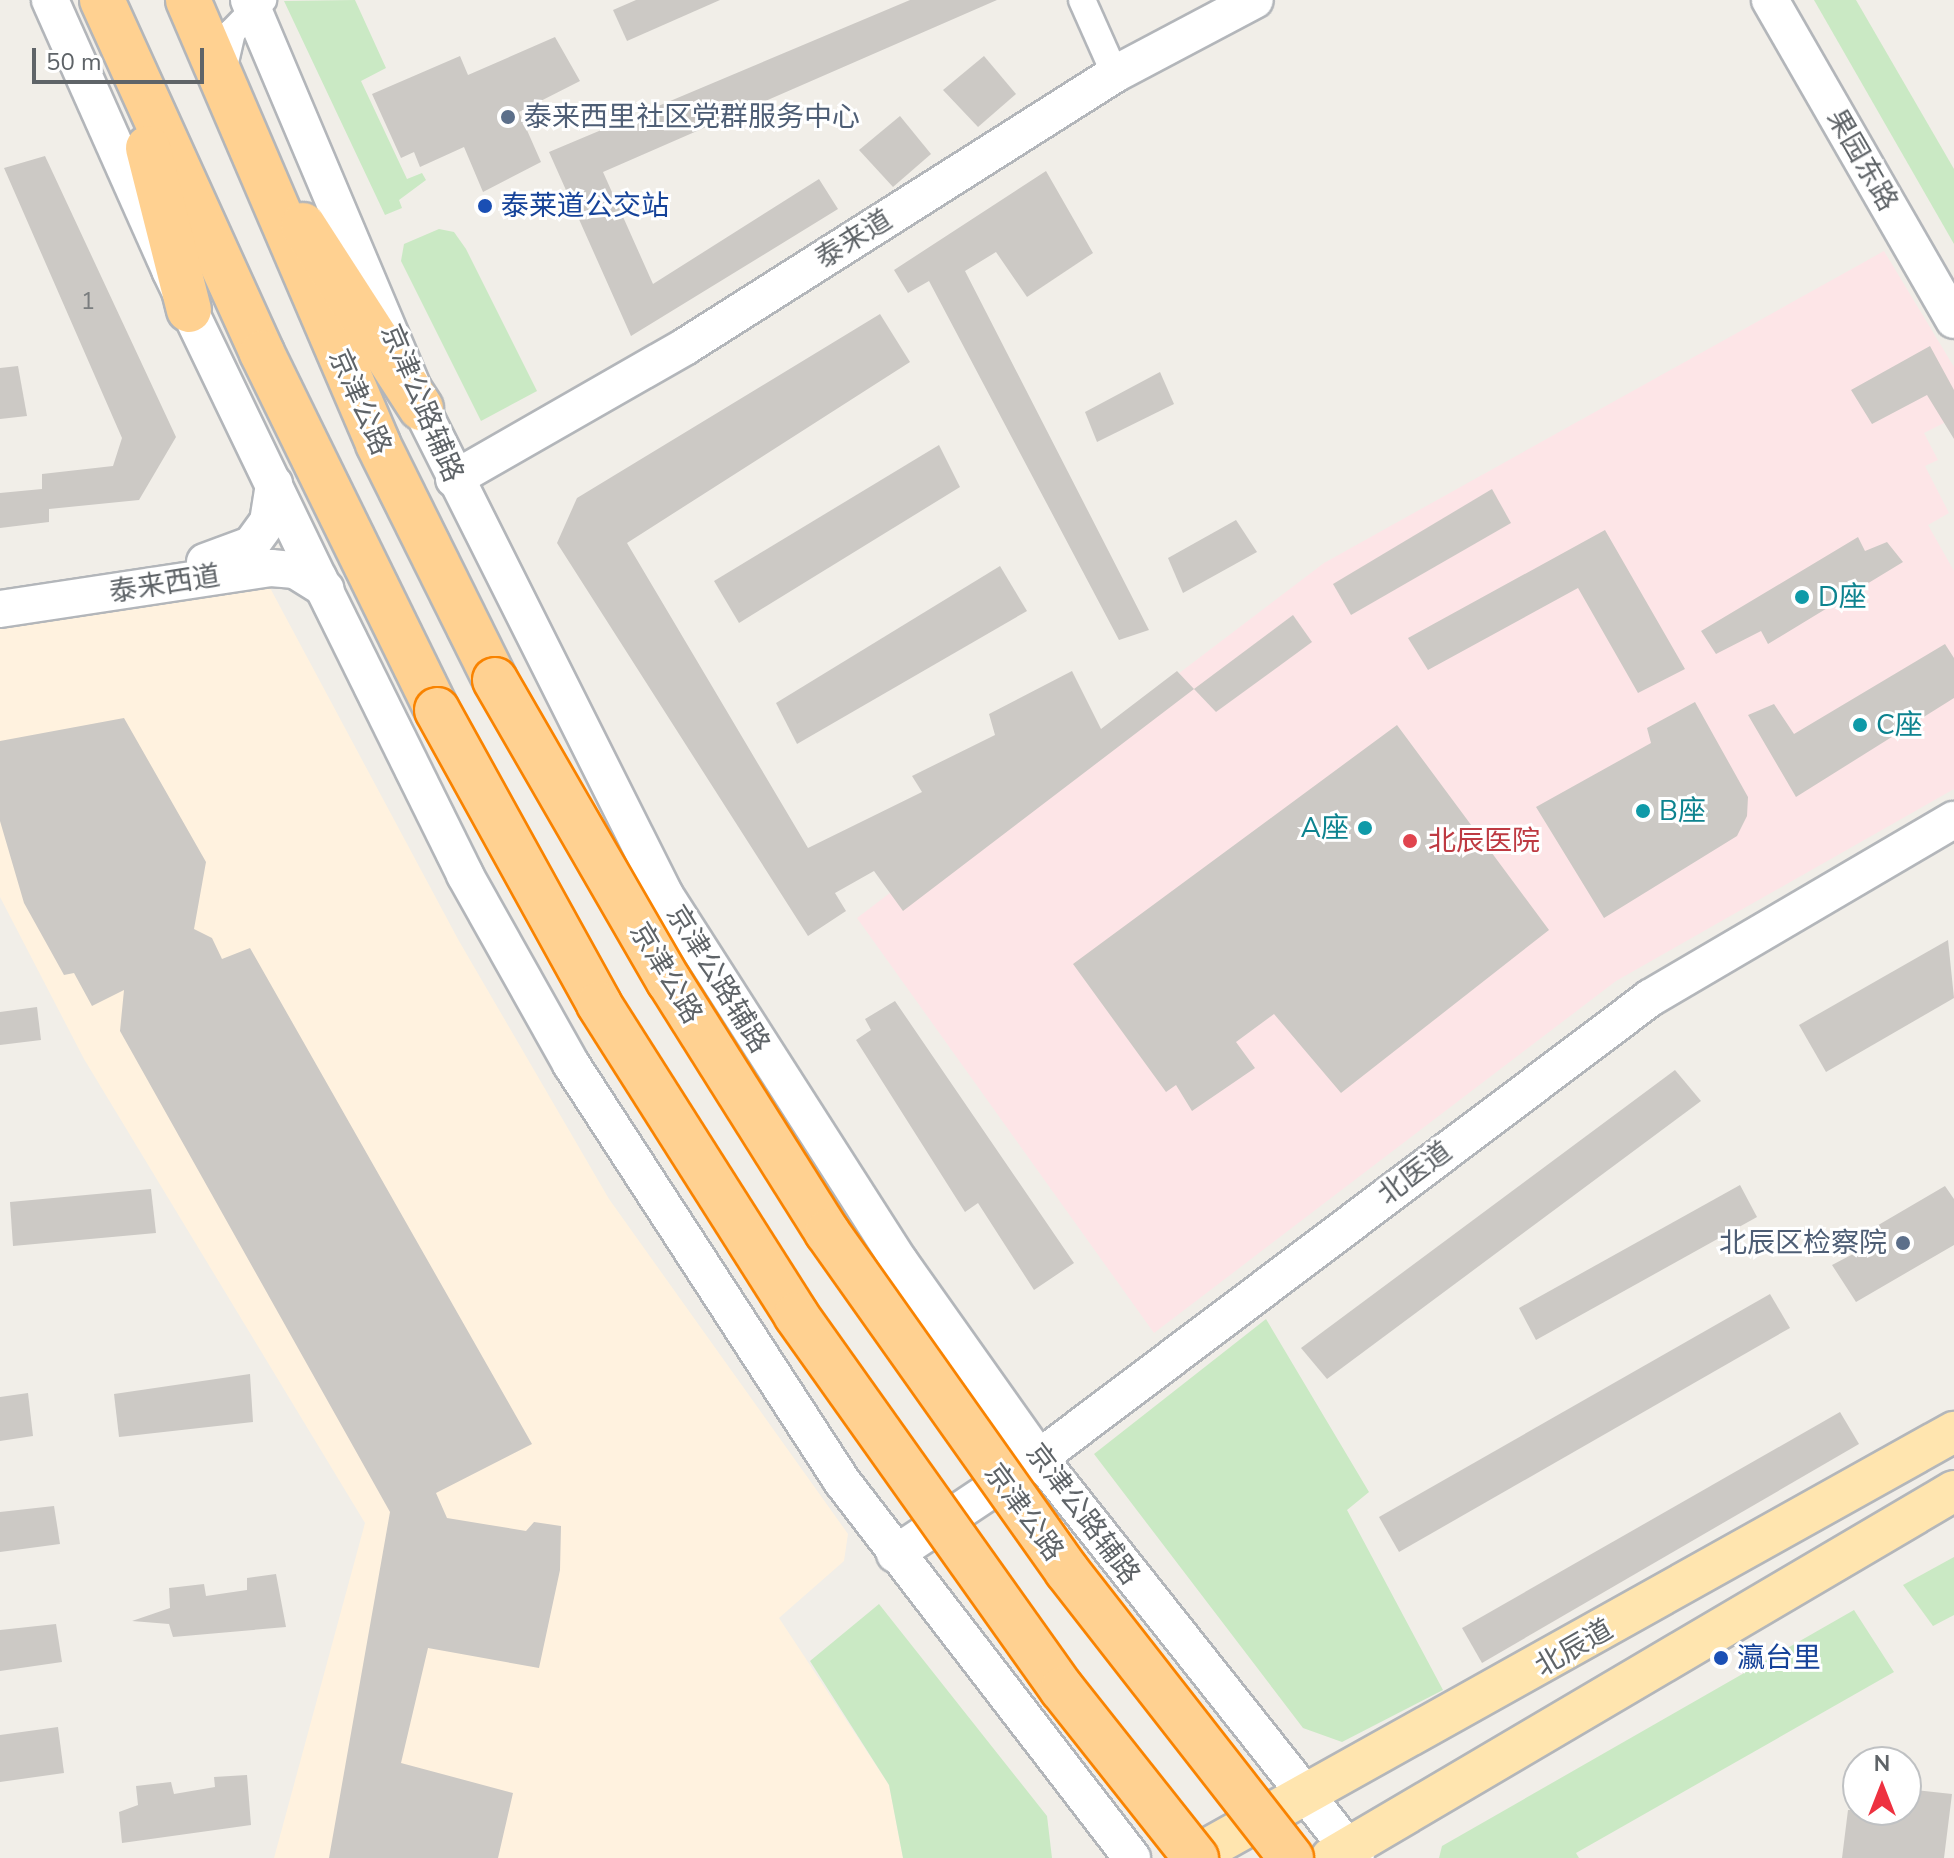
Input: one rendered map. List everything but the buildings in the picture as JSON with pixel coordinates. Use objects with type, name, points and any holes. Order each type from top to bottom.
[{"type":"highway","points":[[102,0],[437,710],[599,1004],[796,1315],[1062,1689],[1193,1858]]},
{"type":"highway","name":"京津公路","points":[[188,0],[378,444],[495,680],[669,981],[827,1232],[1067,1571],[1291,1858]]},
{"type":"highway","points":[[128,60],[189,310]]},
{"type":"highway","points":[[257,158],[421,408]]},
{"type":"main road","points":[[50,0],[189,310],[465,875],[571,1064],[895,1554],[1132,1858]]},
{"type":"main road","name":"泰来道","points":[[454,479],[686,346],[1115,74],[1255,0]]},
{"type":"main road","name":"果园东路","points":[[1770,0],[1954,320]]},
{"type":"main road","name":"果园东路","points":[[1793,0],[1954,279]]},
{"type":"main road","name":"京津公路辅路","points":[[255,2],[421,408],[665,895],[900,1262],[1039,1458],[1306,1796],[1345,1854]]},
{"type":"main road","name":"泰来西道","points":[[0,591],[226,559],[260,534],[274,483]]},
{"type":"main road","name":"泰来西道","points":[[0,609],[271,568],[295,570],[325,589]]},
{"type":"main road","name":"北医道","points":[[895,1554],[1039,1458],[1650,998],[1954,820]]},
{"type":"main road","name":"北辰道","points":[[1193,1858],[1954,1432]]},
{"type":"main road","name":"北辰道","points":[[1345,1854],[1954,1491]]},
{"type":"street","points":[[1082,0],[1115,74]]},
{"type":"street","points":[[222,78],[226,46],[255,2]]},
{"type":"shaded area","name":"北辰医院","points":[[1884,251],[1954,367],[1954,418],[1924,433],[1938,460],[1925,466],[1949,513],[1928,525],[1954,571],[1954,789],[1616,981],[1154,1333],[857,918],[1324,563]]},
{"type":"shaded area","points":[[269,586],[459,941],[609,1199],[848,1534],[844,1561],[779,1618],[889,1785],[903,1858],[274,1858],[365,1523],[84,1059],[0,897],[0,623]]},
{"type":"green space","points":[[355,0],[386,68],[361,81],[407,179],[422,173],[426,180],[399,200],[402,208],[385,215],[284,1]]},
{"type":"green space","points":[[1814,0],[1856,0],[1954,169],[1954,244]]},
{"type":"green space","points":[[439,229],[454,232],[466,249],[537,391],[481,421],[401,261],[404,244]]},
{"type":"green space","points":[[1266,1319],[1369,1492],[1347,1510],[1443,1690],[1342,1742],[1303,1728],[1094,1454]]},
{"type":"green space","points":[[1954,1557],[1954,1615],[1933,1626],[1903,1585]]},
{"type":"green space","points":[[879,1604],[1047,1816],[1052,1858],[903,1858],[889,1785],[810,1661]]},
{"type":"green space","points":[[1854,1610],[1894,1672],[1576,1853],[1579,1858],[1439,1858],[1442,1846]]},
{"type":"place","name":"泰来西里社区党群服务中心","points":[[508,117]]},
{"type":"place","name":"泰莱道公交站","points":[[485,206]]},
{"type":"place","name":"D座","points":[[1802,597]]},
{"type":"place","name":"C座","points":[[1860,725]]},
{"type":"place","name":"B座","points":[[1643,811]]},
{"type":"place","name":"A座","points":[[1365,828]]},
{"type":"place","name":"北辰医院","points":[[1410,841]]},
{"type":"place","name":"北辰区检察院","points":[[1903,1243]]},
{"type":"place","name":"瀛台里","points":[[1721,1658]]}]
